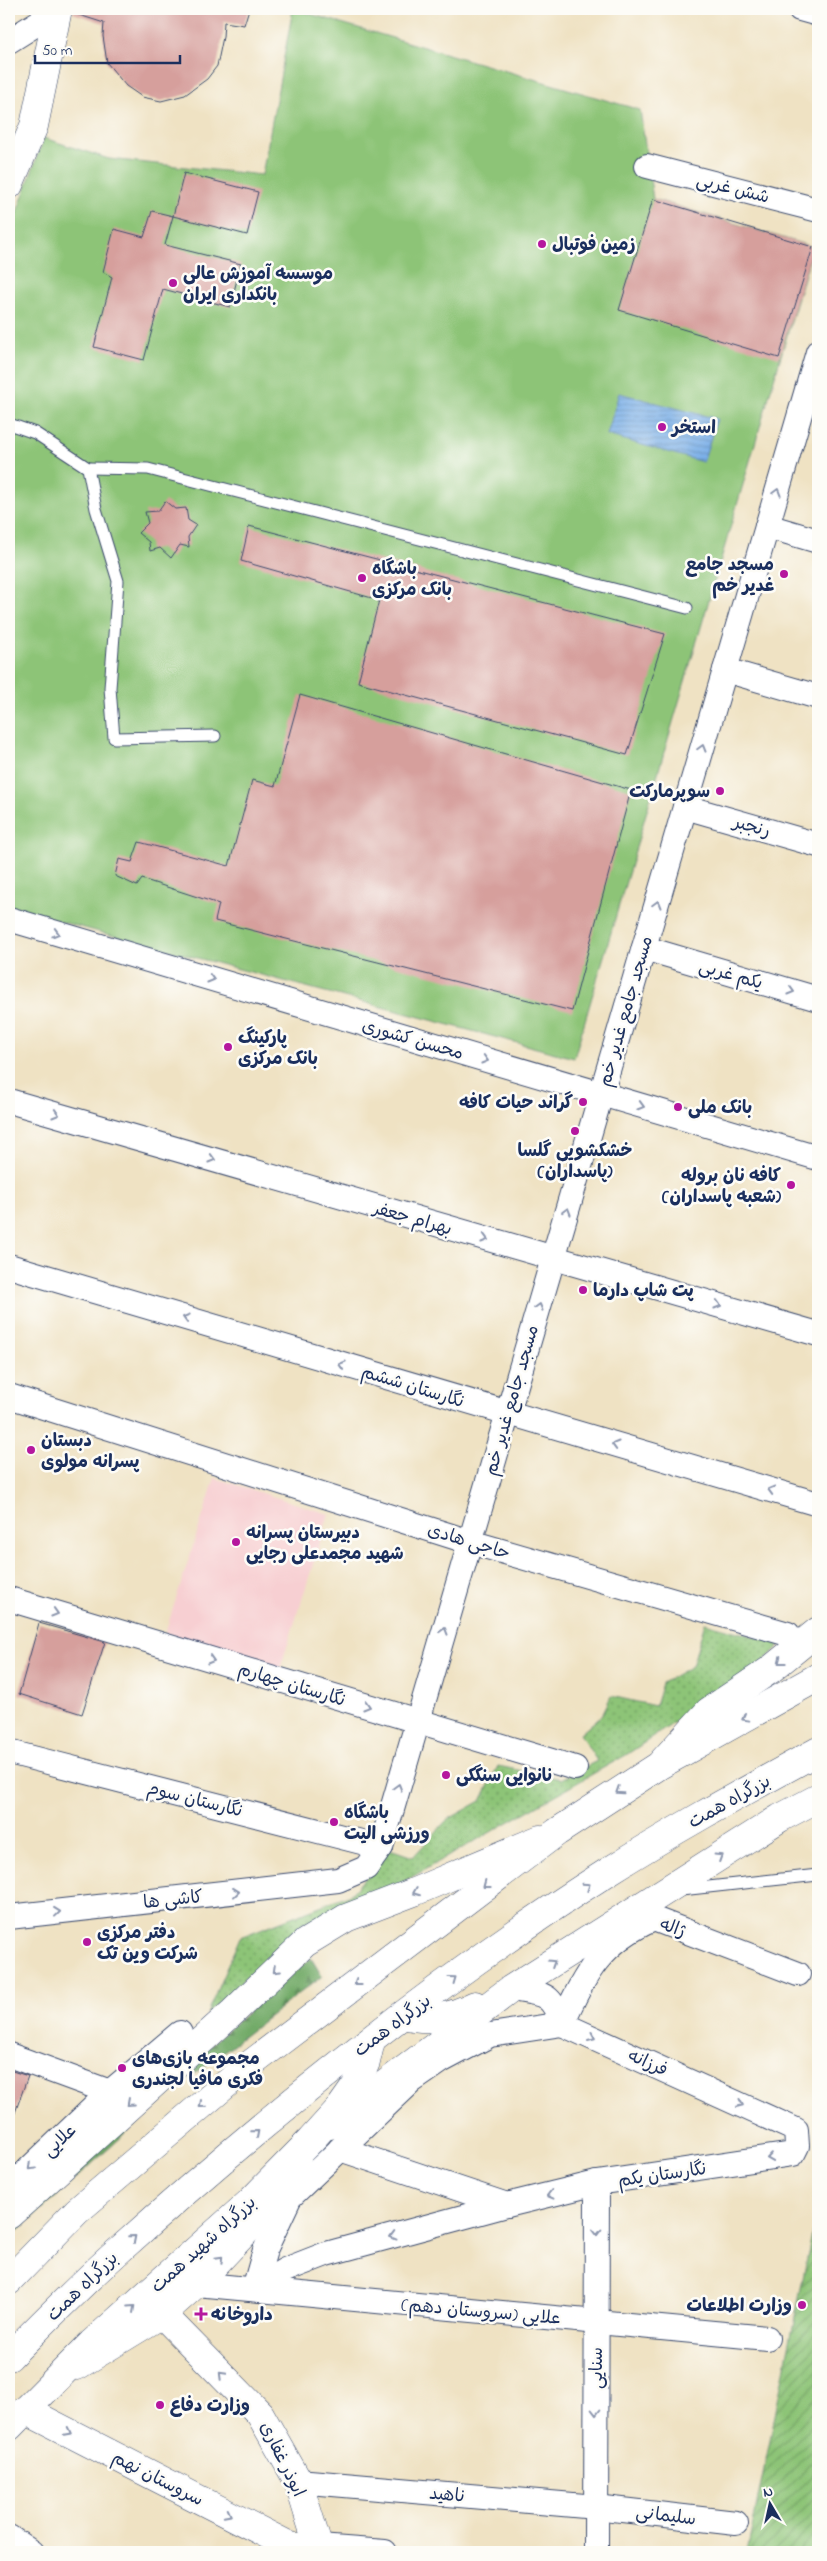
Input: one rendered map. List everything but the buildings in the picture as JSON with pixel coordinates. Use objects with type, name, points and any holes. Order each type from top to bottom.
[{"type":"main road","points":[[9,185],[34,126],[58,10]]},
{"type":"main road","points":[[660,1764],[709,1710],[770,1670],[818,1630]]},
{"type":"main road","points":[[9,2281],[77,2211],[244,2069],[557,1832],[660,1764],[818,1678]]},
{"type":"main road","name":"بزرگراه همت","points":[[9,2357],[114,2254],[279,2113],[404,2015],[494,1949],[606,1874],[703,1814],[818,1751]]},
{"type":"main road","points":[[54,2380],[162,2314],[196,2284],[275,2198],[310,2141],[511,1989],[780,1818],[818,1798]]},
{"type":"main road","points":[[9,2215],[233,2012],[304,1943],[346,1918],[414,1892],[557,1832]]},
{"type":"main road","points":[[404,2015],[421,2020],[452,2016],[511,1989]]},
{"type":"main road","name":"بزرگراه شهید همت","points":[[14,2418],[92,2343],[249,2203],[310,2141],[340,2108],[356,2084],[366,2062],[371,2041]]},
{"type":"main road","name":"ابوذر غفاری","points":[[162,2314],[260,2414],[298,2481],[306,2550]]},
{"type":"main road","points":[[14,2418],[92,2343]]},
{"type":"main road","name":"سروستان نهم","points":[[14,2418],[306,2550]]},
{"type":"street","points":[[800,9],[818,14]]},
{"type":"street","points":[[9,41],[58,10]]},
{"type":"street","name":"شش غربی","points":[[647,166],[818,210]]},
{"type":"street","name":"مسجد جامع غدیر خم","points":[[338,1880],[366,1868],[381,1847],[767,526],[816,365]]},
{"type":"street","points":[[767,526],[818,541]]},
{"type":"street","points":[[725,670],[818,697]]},
{"type":"street","name":"رنجبر","points":[[685,806],[818,845]]},
{"type":"street","name":"محسن کشوری","points":[[9,919],[818,1158]]},
{"type":"street","name":"یکم غربی","points":[[644,948],[818,999]]},
{"type":"street","name":"بهرام جعفر","points":[[9,1101],[818,1334]]},
{"type":"street","name":"نگارستان ششم","points":[[9,1266],[818,1504]]},
{"type":"street","name":"حاجی هادی","points":[[9,1396],[470,1542],[788,1634]]},
{"type":"street","name":"نگارستان چهارم","points":[[9,1599],[575,1768]]},
{"type":"street","name":"نگارستان سوم","points":[[9,1752],[381,1847]]},
{"type":"street","name":"کاشی ها","points":[[9,1917],[338,1880]]},
{"type":"street","name":"ژاله","points":[[562,2024],[581,1982],[610,1945],[636,1926],[654,1919],[798,1974]]},
{"type":"street","points":[[254,2289],[265,2250],[290,2197],[412,2081],[441,2061],[490,2035],[562,2024],[556,2005],[540,1993],[511,1989]]},
{"type":"street","name":"فرزانه","points":[[562,2024],[796,2130]]},
{"type":"street","name":"علایی","points":[[9,2188],[110,2092],[180,2033]]},
{"type":"street","points":[[9,2055],[110,2092]]},
{"type":"street","name":"نگارستان یکم","points":[[254,2289],[285,2270],[326,2254],[597,2183],[793,2154],[798,2146],[796,2130]]},
{"type":"street","points":[[340,2149],[508,2206]]},
{"type":"street","name":"سنایی","points":[[596,2552],[597,2183]]},
{"type":"street","name":"علایی (سروستان دهم)","points":[[196,2284],[767,2338]]},
{"type":"street","name":"ناهید","points":[[298,2481],[596,2507]]},
{"type":"street","name":"سلیمانی","points":[[596,2507],[736,2523]]},
{"type":"street","points":[[9,2537],[31,2552]]},
{"type":"street","name":"سروستان نهم","points":[[306,2550],[386,2552]]},
{"type":"lane","points":[[9,424],[35,432],[88,468],[148,469],[687,608]]},
{"type":"lane","points":[[88,468],[96,509],[118,580],[110,688],[114,738],[216,736]]},
{"type":"lane","points":[[666,1891],[818,1875]]},
{"type":"shaded area","points":[[215,1478],[329,1514],[280,1669],[165,1633]]},
{"type":"green space","name":"باشگاه بانک مرکزی","points":[[293,9],[640,110],[653,199],[813,247],[574,1058],[9,908],[9,234],[44,138],[109,159],[262,175]]},
{"type":"green space","points":[[705,1623],[781,1644],[759,1666],[626,1755],[375,1898],[302,1924],[293,1936],[207,2013],[240,1937],[351,1894],[390,1849],[413,1857],[447,1820],[481,1801],[498,1766],[561,1779],[597,1761],[580,1734],[602,1715],[611,1696],[655,1706],[662,1683],[692,1666]]},
{"type":"green space","points":[[311,1958],[322,1976],[170,2093],[9,2239],[9,2227],[161,2087]]},
{"type":"green space","name":"وزارت اطلاعات","points":[[818,2205],[818,2552],[747,2552]]},
{"type":"water","name":"استخر","points":[[619,393],[717,419],[703,462],[607,435]]},
{"type":"waterway","points":[[9,16],[13,9]]},
{"type":"place","name":"زمین فوتبال","points":[[542,244]]},
{"type":"place","name":"موسسه آموزش عالی بانکداری ایران","points":[[173,283]]},
{"type":"place","name":"استخر","points":[[662,427]]},
{"type":"place","name":"مسجد جامع غدیر خم","points":[[784,574]]},
{"type":"place","name":"باشگاه بانک مرکزی","points":[[362,578]]},
{"type":"place","name":"سوپرمارکت","points":[[720,791]]},
{"type":"place","name":"پارکینگ بانک مرکزی","points":[[228,1047]]},
{"type":"place","name":"گراند حیات کافه","points":[[583,1102]]},
{"type":"place","name":"بانک ملی","points":[[678,1107]]},
{"type":"place","name":"خشکشویی گلسا (پاسداران)","points":[[575,1131]]},
{"type":"place","name":"کافه نان بروله (شعبه پاسداران)","points":[[791,1185]]},
{"type":"place","name":"پت شاپ دارما","points":[[583,1290]]},
{"type":"place","name":"دبستان پسرانه مولوی","points":[[31,1450]]},
{"type":"place","name":"دبیرستان پسرانه شهید مجمدعلی رجایی","points":[[236,1542]]},
{"type":"place","name":"نانوایی سنگکی","points":[[446,1775]]},
{"type":"place","name":"باشگاه ورزشی الیت","points":[[334,1822]]},
{"type":"place","name":"دفتر مرکزی شرکت وین تک","points":[[87,1942]]},
{"type":"place","name":"مجموعه بازی‌های فکری مافیا لجندری","points":[[122,2068]]},
{"type":"place","name":"وزارت اطلاعات","points":[[802,2305]]},
{"type":"place","name":"داروخانه","points":[[201,2314]]},
{"type":"place","name":"وزارت دفاع","points":[[160,2405]]}]
